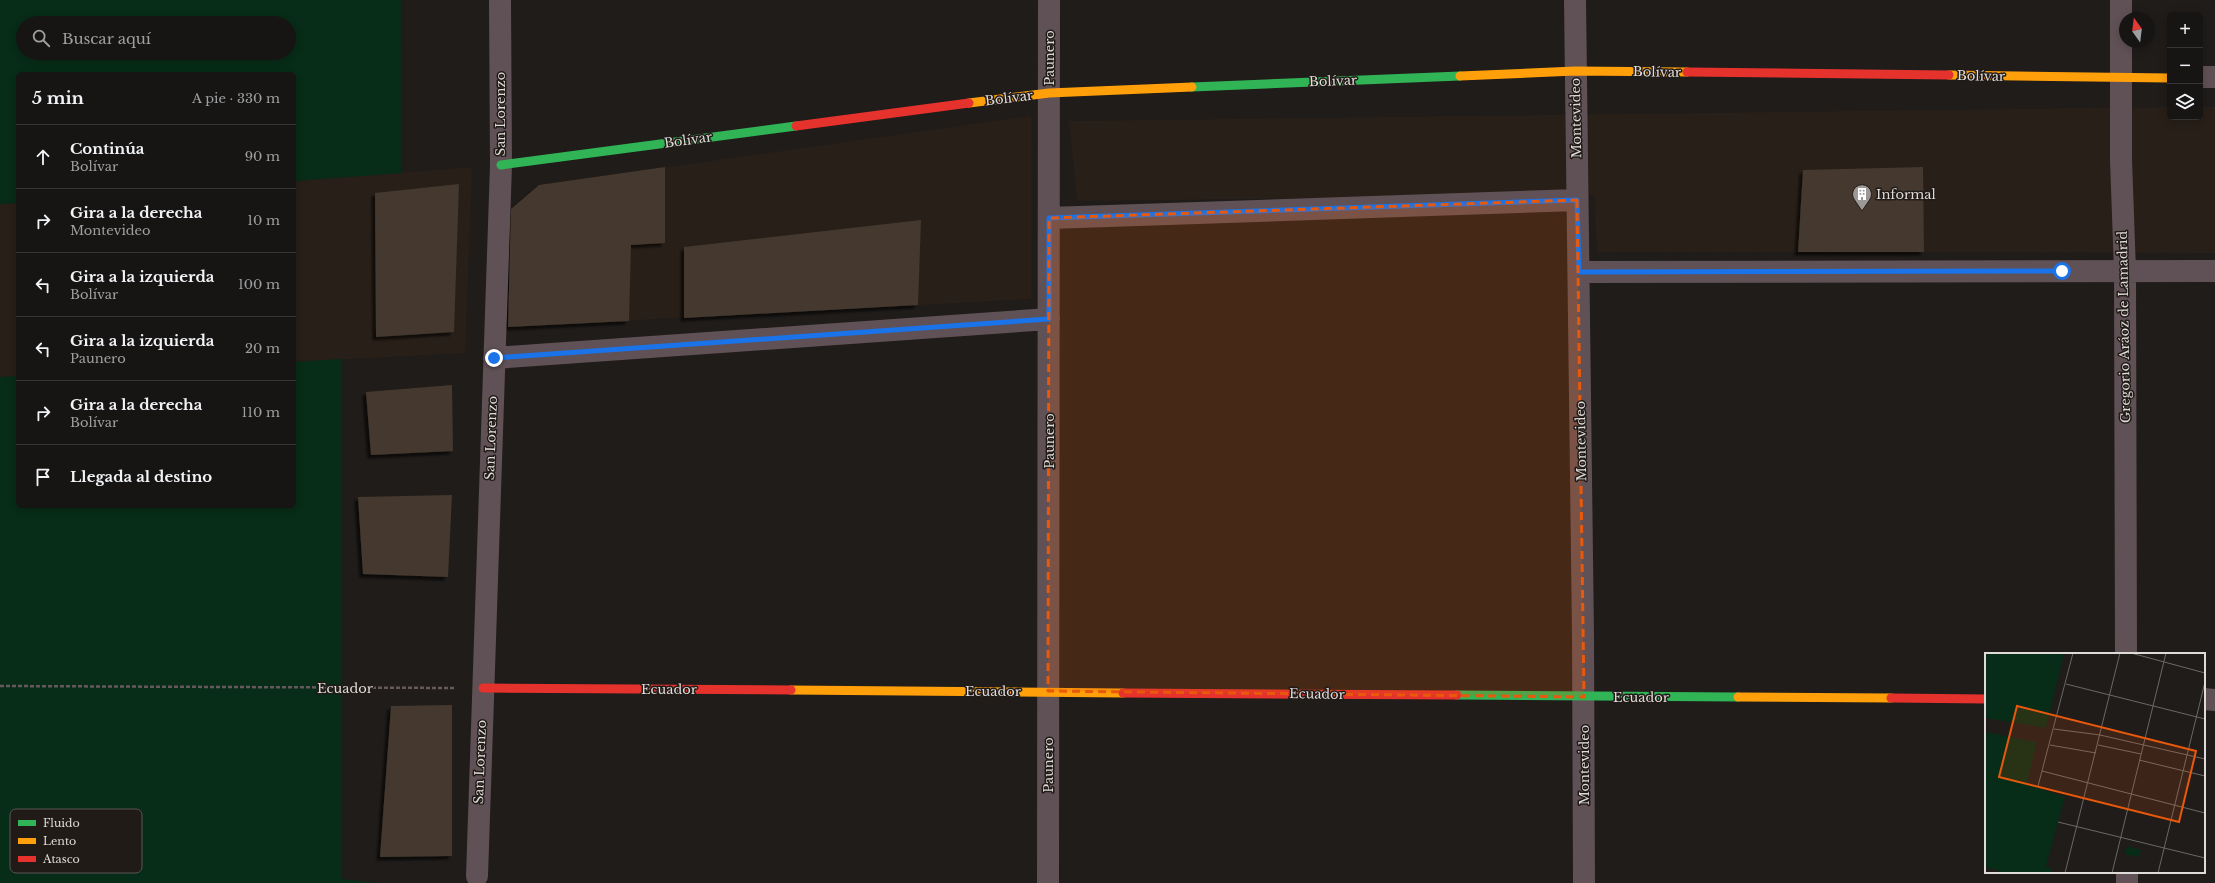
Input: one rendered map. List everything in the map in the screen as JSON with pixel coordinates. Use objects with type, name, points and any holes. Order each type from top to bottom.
[{"type":"street","name":"San Lorenzo","points":[[477,876],[500,165],[500,0]]},
{"type":"street","name":"Paunero","points":[[1048,883],[1049,0]]},
{"type":"street","name":"Montevideo","points":[[1575,0],[1584,697],[1584,883]]},
{"type":"street","name":"Gregorio Aráoz de Lamadrid","points":[[2121,0],[2121,160],[2125,271],[2126,653]]},
{"type":"street","name":"Bolívar","points":[[500,165],[1049,93],[1575,71],[2122,79],[2167,78]]},
{"type":"street","points":[[2203,77],[2215,77]]},
{"type":"street","points":[[1049,218],[1577,200]]},
{"type":"street","points":[[1579,272],[2215,271]]},
{"type":"street","points":[[494,358],[1049,319]]},
{"type":"street","name":"Ecuador","points":[[483,688],[1985,699]]},
{"type":"street","points":[[2205,699],[2215,700]]},
{"type":"path","name":"Ecuador","points":[[0,686],[483,688]]},
{"type":"highlighted area","points":[[1577,200],[1584,697],[1048,691],[1049,218]]},
{"type":"shaded area","points":[[2167,107],[2167,120],[2203,120],[2203,107],[2215,107],[2215,253],[1597,252],[1594,195],[1077,201],[1069,121]]},
{"type":"shaded area","points":[[1031,116],[1031,299],[508,327],[511,209],[539,185]]},
{"type":"shaded area","points":[[472,167],[465,353],[296,362],[296,181]]},
{"type":"shaded area","points":[[16,203],[16,376],[0,377],[0,204]]},
{"type":"green space","points":[[0,0],[401,0],[402,173],[296,181],[296,72],[16,72],[16,203],[0,204]]},
{"type":"green space","points":[[341,359],[341,879],[376,883],[0,883],[0,377],[16,376],[16,508],[296,508],[296,362]]},
{"type":"building","points":[[665,167],[665,243],[631,245],[629,321],[508,327],[511,209],[539,185]]},
{"type":"building","name":"Informal","points":[[1923,167],[1924,252],[1798,252],[1803,170]]},
{"type":"building","points":[[459,184],[454,332],[376,337],[375,193]]},
{"type":"building","points":[[921,220],[918,305],[684,318],[684,247]]},
{"type":"building","points":[[452,385],[453,451],[371,455],[366,392]]},
{"type":"building","points":[[452,495],[448,577],[363,574],[358,497]]},
{"type":"building","points":[[452,705],[452,856],[380,857],[391,706]]},
{"type":"traffic: fast","points":[[1192,87],[1460,76]]},
{"type":"traffic: fast","points":[[501,165],[796,126]]},
{"type":"traffic: fast","points":[[1457,695],[1738,697]]},
{"type":"traffic: slow","points":[[1460,76],[1575,71],[1687,72]]},
{"type":"traffic: slow","points":[[1949,75],[2167,78]]},
{"type":"traffic: slow","points":[[969,103],[1049,93],[1192,87]]},
{"type":"traffic: slow","points":[[791,690],[1123,693]]},
{"type":"traffic: slow","points":[[1738,697],[1891,698]]},
{"type":"traffic: jam","points":[[1687,72],[1949,75]]},
{"type":"traffic: jam","points":[[796,126],[969,103]]},
{"type":"traffic: jam","points":[[483,688],[791,690]]},
{"type":"traffic: jam","points":[[1123,693],[1457,695]]},
{"type":"traffic: jam","points":[[1891,698],[1985,699]]},
{"type":"place","name":"Informal","points":[[1862,211]]},
{"type":"route","points":[[494,358],[1049,319],[1049,218],[1577,200],[1579,272],[2062,271]]}]
